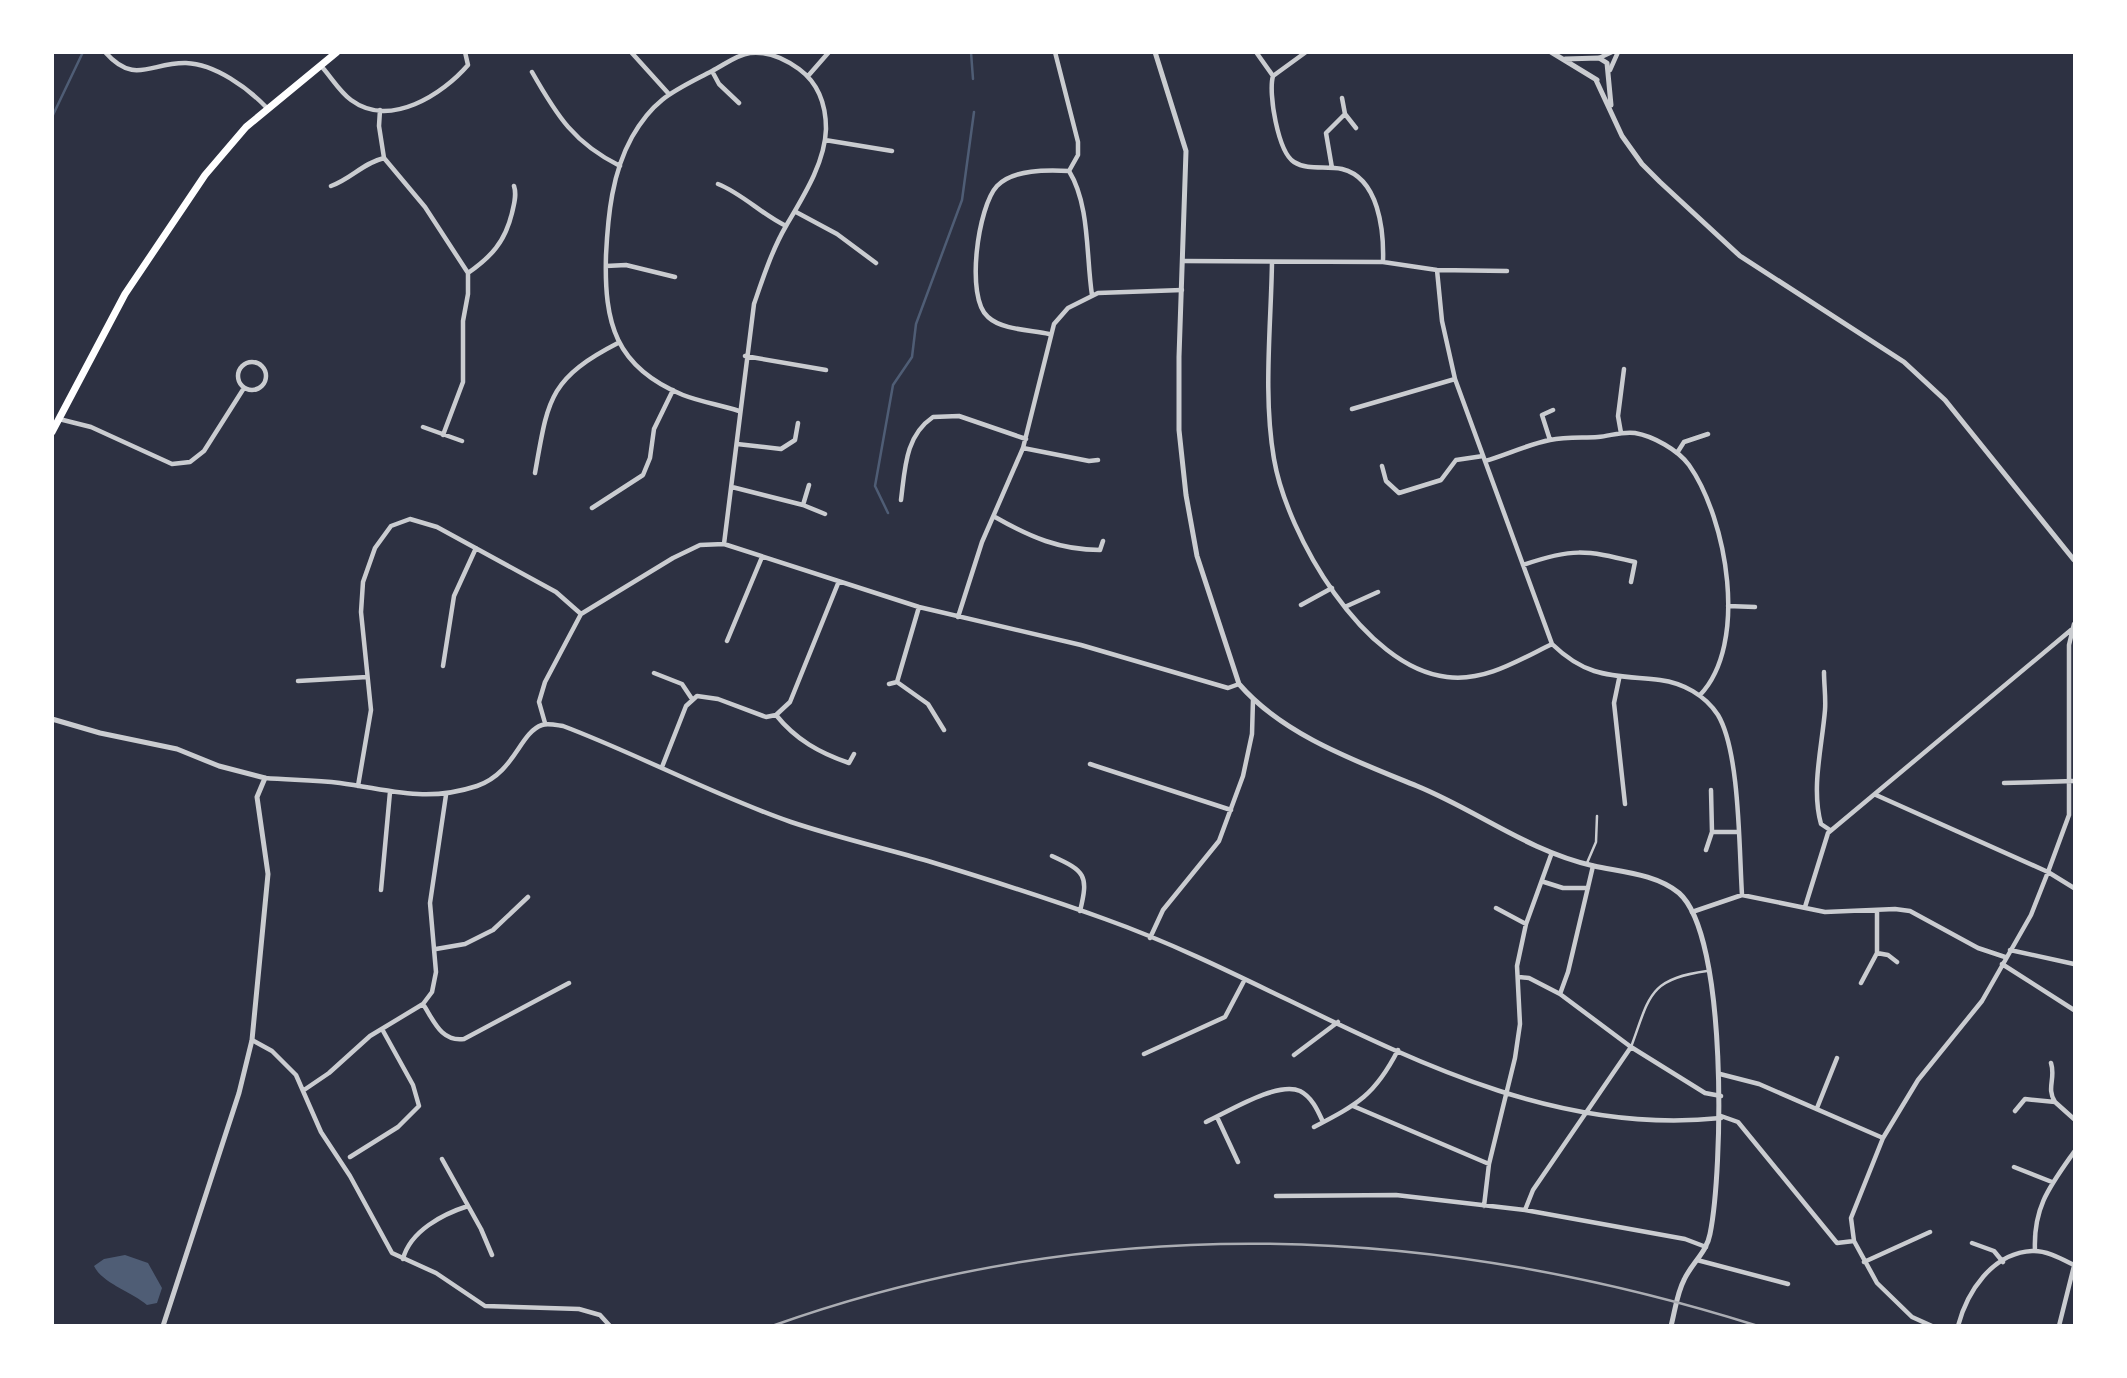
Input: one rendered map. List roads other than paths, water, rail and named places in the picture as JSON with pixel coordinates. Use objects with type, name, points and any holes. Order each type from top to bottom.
[{"type":"main road","points":[[52,432],[125,293],[205,175],[246,127],[337,52]]},
{"type":"street","points":[[105,52],[122,68],[136,72],[183,63],[208,68],[267,108]]},
{"type":"street","points":[[322,67],[351,100],[380,110],[428,100],[468,65],[465,52]]},
{"type":"street","points":[[631,52],[654,81],[668,93]]},
{"type":"street","points":[[808,76],[829,52]]},
{"type":"street","points":[[1055,52],[1078,142],[1078,155],[1069,171]]},
{"type":"street","points":[[1156,52],[1186,151],[1179,430],[1186,495],[1197,555],[1239,684],[1253,700],[1310,738],[1449,799],[1507,834],[1551,855],[1645,876],[1663,884],[1682,896],[1692,912],[1707,971],[1720,1074],[1721,1117],[1713,1215],[1706,1247],[1682,1283],[1672,1325]]},
{"type":"street","points":[[1256,52],[1273,76]]},
{"type":"street","points":[[1306,52],[1273,76],[1270,87],[1285,154],[1294,163],[1332,168],[1357,175],[1366,186],[1384,235],[1383,262]]},
{"type":"street","points":[[1551,52],[1593,78],[1606,77]]},
{"type":"street","points":[[1565,60],[1592,61],[1612,52]]},
{"type":"street","points":[[1612,111],[1606,77],[1618,52]]},
{"type":"street","points":[[724,544],[754,304],[825,140],[825,114],[819,92],[808,76],[776,56],[747,53],[668,93],[632,138],[620,166],[611,203],[605,292],[618,343],[633,363],[673,390],[739,411]]},
{"type":"street","points":[[1599,58],[1607,63],[1609,70]]},
{"type":"street","points":[[1592,61],[1588,67],[1593,78],[1612,111],[1622,136],[1642,164],[1740,256],[1904,362],[1945,400],[2074,560]]},
{"type":"street","points":[[712,71],[719,84],[739,103]]},
{"type":"street","points":[[532,72],[564,124],[580,142],[620,166]]},
{"type":"street","points":[[1342,97],[1345,114],[1356,128]]},
{"type":"street","points":[[380,110],[379,126],[384,158],[425,207],[468,273],[468,294],[463,321],[463,382],[443,435]]},
{"type":"street","points":[[1332,168],[1326,133],[1345,114]]},
{"type":"street","points":[[825,140],[892,151]]},
{"type":"street","points":[[331,186],[346,181],[369,162],[384,158]]},
{"type":"street","points":[[1069,171],[1077,186],[1082,209],[1092,295]]},
{"type":"street","points":[[1049,334],[990,320],[975,297],[976,272],[988,201],[996,186],[1018,176],[1069,171]]},
{"type":"street","points":[[718,184],[736,191],[768,218],[786,226]]},
{"type":"street","points":[[468,273],[497,249],[508,229],[516,193],[514,186]]},
{"type":"street","points":[[796,212],[837,234],[876,263]]},
{"type":"street","points":[[1183,261],[1383,262],[1437,270],[1507,271]]},
{"type":"street","points":[[1272,262],[1269,418],[1274,461],[1292,522],[1306,552],[1332,588],[1373,639],[1400,660],[1424,673],[1470,678],[1493,672],[1552,644]]},
{"type":"street","points":[[606,266],[626,265],[676,277]]},
{"type":"street","points":[[1437,270],[1442,321],[1455,379],[1552,644],[1572,661],[1589,670],[1619,679],[1675,682],[1700,695],[1717,714],[1726,736],[1738,832],[1742,895]]},
{"type":"street","points":[[958,617],[982,542],[995,517],[1026,439],[1039,390],[1049,334],[1069,308],[1092,295],[1109,291],[1182,290]]},
{"type":"street","points":[[535,473],[544,423],[563,379],[576,367],[618,343]]},
{"type":"street","points":[[746,356],[826,370]]},
{"type":"street","points":[[257,362],[264,368],[267,376],[264,386],[255,391],[244,388],[239,383],[238,373],[243,365],[257,362]]},
{"type":"street","points":[[1620,433],[1618,416],[1624,369]]},
{"type":"street","points":[[1352,409],[1455,379]]},
{"type":"street","points":[[59,419],[91,428],[157,459],[181,464],[196,459],[204,451],[244,388]]},
{"type":"street","points":[[592,508],[643,475],[650,458],[654,429],[673,390]]},
{"type":"street","points":[[1550,440],[1542,415],[1553,410]]},
{"type":"street","points":[[901,500],[910,445],[917,432],[933,417],[959,416],[1026,439]]},
{"type":"street","points":[[737,444],[781,449],[794,440],[798,423]]},
{"type":"street","points":[[423,427],[463,441]]},
{"type":"street","points":[[1382,466],[1386,481],[1399,493],[1441,480],[1456,460],[1484,458],[1550,440],[1620,433],[1649,438],[1677,453],[1701,485],[1721,542],[1728,606],[1722,659],[1715,678],[1700,695]]},
{"type":"street","points":[[1677,453],[1684,442],[1708,434]]},
{"type":"street","points":[[1023,448],[1098,460]]},
{"type":"street","points":[[803,505],[809,485]]},
{"type":"street","points":[[732,487],[803,505],[825,514]]},
{"type":"street","points":[[995,517],[1030,537],[1056,546],[1100,550],[1104,541]]},
{"type":"street","points":[[358,786],[371,710],[360,612],[363,582],[383,535],[401,520],[421,520],[476,548],[556,592],[581,614]]},
{"type":"street","points":[[545,723],[539,702],[545,682],[581,614],[673,558],[700,545],[724,544],[919,607],[1081,645],[1228,688],[1239,684]]},
{"type":"street","points":[[443,666],[454,596],[476,548]]},
{"type":"street","points":[[1523,565],[1569,551],[1588,550],[1636,562],[1631,582]]},
{"type":"street","points":[[727,640],[762,557]]},
{"type":"street","points":[[662,767],[685,706],[692,699],[704,695],[766,717],[776,715],[790,702],[839,581]]},
{"type":"street","points":[[1301,605],[1332,588]]},
{"type":"street","points":[[1347,606],[1378,592]]},
{"type":"street","points":[[1728,606],[1755,607]]},
{"type":"street","points":[[897,682],[919,607]]},
{"type":"street","points":[[1805,907],[1829,832],[2071,630],[2074,624]]},
{"type":"street","points":[[1933,1325],[1912,1317],[1889,1297],[1864,1262],[1850,1229],[1854,1204],[1883,1138],[1918,1080],[1982,1001],[2031,915],[2048,873],[2069,816],[2073,781],[2071,630]]},
{"type":"street","points":[[1824,672],[1826,707],[1818,766],[1818,814],[1821,824],[1829,832]]},
{"type":"street","points":[[654,673],[682,684],[692,699]]},
{"type":"street","points":[[298,681],[368,677]]},
{"type":"street","points":[[1619,679],[1614,703],[1625,804]]},
{"type":"street","points":[[889,684],[897,682],[928,704],[944,730]]},
{"type":"street","points":[[1150,938],[1163,910],[1220,841],[1243,776],[1252,734],[1253,700]]},
{"type":"street","points":[[776,715],[800,740],[826,755],[849,763],[854,754]]},
{"type":"street","points":[[52,719],[100,733],[177,749],[219,766],[265,778],[358,786],[390,792],[446,795],[499,775],[534,729],[545,723],[581,733],[791,822],[930,862],[1080,911],[1150,938],[1398,1050],[1505,1094],[1587,1114],[1653,1120],[1721,1117],[1738,1122],[1837,1243],[1854,1241]]},
{"type":"street","points":[[1090,764],[1231,810]]},
{"type":"street","points":[[163,1325],[239,1093],[252,1040],[268,874],[257,797],[265,778]]},
{"type":"street","points":[[2004,783],[2073,781]]},
{"type":"street","points":[[1706,850],[1712,832],[1711,790]]},
{"type":"street","points":[[381,890],[390,792]]},
{"type":"street","points":[[304,1090],[382,1029],[423,1004],[432,992],[436,949],[430,903],[446,795]]},
{"type":"street","points":[[1875,795],[2048,873],[2074,888]]},
{"type":"street","points":[[1712,832],[1738,832]]},
{"type":"street","points":[[1484,1206],[1489,1164],[1515,1058],[1520,1024],[1520,976],[1517,966],[1526,924],[1544,882],[1551,855]]},
{"type":"street","points":[[1052,856],[1074,866],[1082,873],[1085,881],[1080,911]]},
{"type":"street","points":[[1560,994],[1569,972],[1588,888],[1590,865]]},
{"type":"street","points":[[1544,882],[1563,888],[1588,888]]},
{"type":"street","points":[[1692,912],[1742,895],[1825,912],[1910,911],[1978,948],[2005,957]]},
{"type":"street","points":[[436,949],[465,944],[493,930],[528,897]]},
{"type":"street","points":[[1496,908],[1526,924]]},
{"type":"street","points":[[1861,983],[1877,953],[1877,910]]},
{"type":"street","points":[[2010,950],[2074,964]]},
{"type":"street","points":[[1877,953],[1888,955],[1897,962]]},
{"type":"street","points":[[2002,964],[2074,1010]]},
{"type":"street","points":[[1520,976],[1560,994],[1632,1047],[1705,1093],[1721,1096]]},
{"type":"street","points":[[1144,1054],[1225,1017],[1244,982]]},
{"type":"street","points":[[423,1004],[443,1034],[451,1039],[464,1039],[569,984]]},
{"type":"street","points":[[1294,1055],[1338,1022]]},
{"type":"street","points":[[350,1157],[398,1127],[419,1106],[413,1086],[382,1029]]},
{"type":"street","points":[[252,1040],[265,1045],[286,1062],[304,1090],[321,1132],[350,1176],[391,1253],[436,1273],[485,1306],[579,1309],[600,1315],[610,1325]]},
{"type":"street","points":[[1525,1210],[1540,1180],[1632,1047]]},
{"type":"street","points":[[1314,1127],[1353,1106],[1377,1086],[1398,1050]]},
{"type":"street","points":[[1817,1108],[1837,1058]]},
{"type":"street","points":[[2051,1063],[2053,1076],[2050,1091],[2054,1102],[2074,1119]]},
{"type":"street","points":[[1720,1074],[1759,1084],[1883,1138]]},
{"type":"street","points":[[1206,1122],[1269,1093],[1290,1088],[1308,1097],[1323,1122]]},
{"type":"street","points":[[2015,1111],[2025,1098],[2054,1102]]},
{"type":"street","points":[[1353,1106],[1489,1164]]},
{"type":"street","points":[[1217,1117],[1238,1162]]},
{"type":"street","points":[[2035,1251],[2035,1218],[2052,1182],[2074,1152]]},
{"type":"street","points":[[442,1160],[492,1255]]},
{"type":"street","points":[[2014,1167],[2052,1182]]},
{"type":"street","points":[[1276,1196],[1375,1193],[1525,1210],[1685,1239],[1706,1247]]},
{"type":"street","points":[[403,1259],[411,1242],[425,1228],[468,1206]]},
{"type":"street","points":[[1864,1262],[1930,1232]]},
{"type":"street","points":[[1972,1243],[1994,1251],[2003,1262]]},
{"type":"street","points":[[1958,1325],[1972,1289],[2003,1262],[2035,1251],[2074,1265],[2059,1325]]},
{"type":"street","points":[[1697,1260],[1788,1284]]},
{"type":"lane","points":[[1590,865],[1597,842],[1597,816]]},
{"type":"lane","points":[[1632,1047],[1646,1006],[1663,983],[1672,977],[1707,971]]},
{"type":"lane","points":[[1528,1325],[1559,1325]]},
{"type":"water","points":[[125,1255],[148,1263],[162,1288],[157,1303],[147,1305],[110,1282],[94,1266],[104,1259]]},
{"type":"waterway","points":[[52,117],[83,52]]},
{"type":"waterway","points":[[971,52],[973,79]]},
{"type":"waterway","points":[[888,513],[875,486],[893,385],[912,357],[916,324],[962,200],[974,112]]},
{"type":"railway","points":[[772,1326],[895,1288],[1018,1263],[1141,1248],[1265,1244],[1388,1250],[1512,1266],[1635,1292],[1758,1326]]}]
